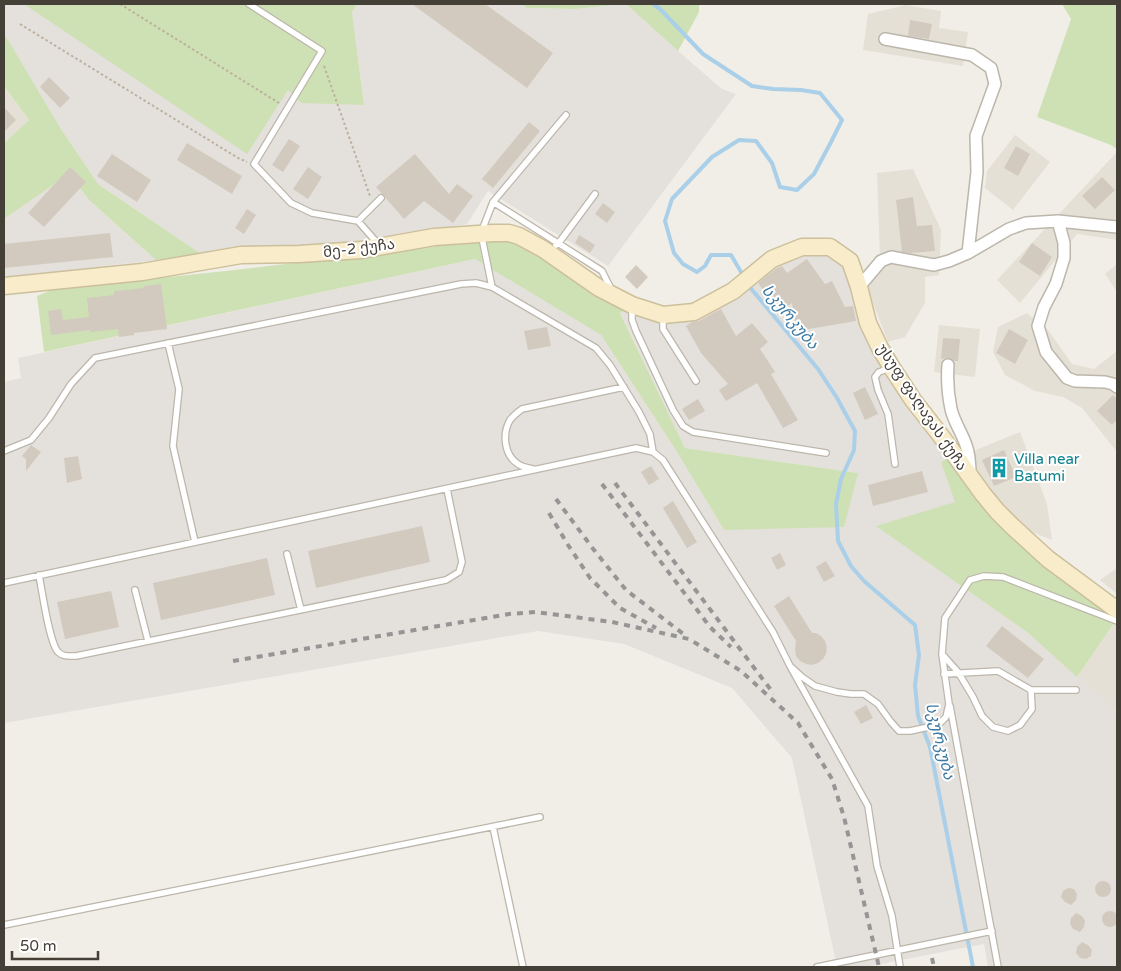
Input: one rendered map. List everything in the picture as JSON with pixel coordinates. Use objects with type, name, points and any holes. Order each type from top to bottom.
[{"type":"street","points":[[885,39],[972,55],[991,68],[995,84],[976,136],[977,172],[968,253]]},
{"type":"street","points":[[1058,221],[1064,244],[1064,258],[1056,284],[1044,307],[1038,326],[1046,352],[1067,378],[1075,381],[1105,382],[1117,387]]},
{"type":"street","points":[[859,287],[881,261],[892,257],[934,265],[949,262],[1026,223],[1058,221],[1117,227]]},
{"type":"street","name":"მე-2 ქუჩა","points":[[4,286],[142,272],[240,256],[361,250],[434,237],[509,233],[519,236],[542,249],[599,288],[632,305],[663,315],[694,312]]},
{"type":"street","name":"უსუფ ფაღავას ქუჩა","points":[[694,312],[733,291],[772,259],[802,247],[830,247],[850,261],[868,323],[880,348],[913,400],[971,478],[997,511],[1030,543],[1117,610]]},
{"type":"street","points":[[948,365],[951,409],[967,445],[971,478]]},
{"type":"lane","points":[[249,4],[322,51],[254,164],[291,203],[312,213],[358,221],[380,246]]},
{"type":"lane","points":[[492,287],[481,233],[493,202],[566,115]]},
{"type":"lane","points":[[542,249],[558,244],[595,194]]},
{"type":"lane","points":[[358,221],[381,198]]},
{"type":"lane","points":[[493,202],[602,272],[616,297]]},
{"type":"lane","points":[[4,451],[31,440],[49,418],[71,384],[96,358],[461,284],[476,283],[492,287],[596,348],[610,365],[639,412],[650,434],[653,452]]},
{"type":"lane","points":[[632,305],[632,320],[636,331],[673,410],[683,426],[693,432],[826,453]]},
{"type":"lane","points":[[663,315],[663,330],[696,381]]},
{"type":"lane","points":[[168,343],[179,389],[173,446],[195,542]]},
{"type":"lane","points":[[892,368],[879,372],[875,377],[888,414],[895,464]]},
{"type":"lane","points":[[535,470],[519,465],[511,459],[507,450],[505,435],[511,420],[522,409],[624,387]]},
{"type":"lane","points":[[4,583],[636,448],[653,452],[663,460],[773,632],[868,806],[877,866],[892,916],[900,967]]},
{"type":"lane","points":[[39,575],[51,637],[57,651],[65,656],[76,656],[446,580],[458,572],[462,562],[446,489]]},
{"type":"lane","points":[[287,554],[301,610]]},
{"type":"lane","points":[[998,967],[944,674],[942,654],[945,618],[970,580],[984,576],[1002,577],[1117,621]]},
{"type":"lane","points":[[135,590],[148,641]]},
{"type":"lane","points":[[942,654],[958,672],[982,716],[993,727],[1008,731],[1020,725],[1032,709],[1031,690]]},
{"type":"lane","points":[[790,666],[815,686],[837,692],[864,694],[878,704],[900,731],[910,731],[938,724],[946,717],[949,704]]},
{"type":"lane","points":[[944,674],[998,671],[1031,690],[1076,690]]},
{"type":"lane","points":[[4,925],[540,817]]},
{"type":"lane","points":[[493,827],[523,967]]},
{"type":"lane","points":[[817,967],[992,931]]},
{"type":"path","points":[[120,4],[287,108]]},
{"type":"path","points":[[20,24],[238,158],[254,164]]},
{"type":"path","points":[[320,55],[374,205]]},
{"type":"shaded area","points":[[5,4],[24,4],[288,90],[364,104],[352,12],[357,4],[521,4],[527,8],[575,9],[626,4],[722,89],[736,94],[608,266],[488,191],[467,224],[364,242],[319,246],[214,250],[201,254],[98,184],[61,129],[4,33]]},
{"type":"shaded area","points":[[906,5],[941,11],[939,28],[968,32],[963,66],[863,50],[868,14]]},
{"type":"shaded area","points":[[4,86],[29,120],[4,143]]},
{"type":"shaded area","points":[[1015,135],[1050,162],[1013,210],[985,188],[987,171]]},
{"type":"shaded area","points":[[1117,152],[1117,240],[1077,234],[1020,303],[997,280]]},
{"type":"shaded area","points":[[913,169],[941,230],[939,275],[925,277],[925,303],[905,337],[888,342],[862,275],[880,258],[877,173]]},
{"type":"shaded area","points":[[69,174],[89,200],[156,260],[4,278],[4,219]]},
{"type":"shaded area","points":[[802,247],[850,261],[868,323],[955,455],[941,462],[956,502],[877,526],[1027,632],[1117,712],[1117,967],[988,967],[984,944],[865,967],[837,967],[792,758],[732,688],[624,644],[538,631],[4,723],[4,382],[21,378],[18,358],[475,259],[601,335],[677,452],[724,530],[858,473],[685,448],[620,312],[632,305],[694,312]]},
{"type":"shaded area","points":[[1117,264],[1117,292],[1105,274]]},
{"type":"shaded area","points":[[1027,313],[1048,330],[1072,364],[1094,369],[1117,351],[1117,452],[1082,408],[1063,397],[1035,391],[1005,375],[993,352],[998,327]]},
{"type":"shaded area","points":[[939,325],[980,329],[975,377],[934,372]]},
{"type":"shaded area","points":[[1020,432],[1047,504],[1052,540],[1022,528],[961,456]]},
{"type":"shaded area","points":[[1117,568],[1117,594],[1100,580]]},
{"type":"shaded area","points":[[1117,619],[1117,709],[1114,710],[1077,677]]},
{"type":"green space","points":[[24,4],[357,4],[352,12],[364,105],[301,103],[288,90],[247,154]]},
{"type":"green space","points":[[521,4],[624,4],[575,9],[527,8]]},
{"type":"green space","points":[[626,4],[699,4],[699,12],[678,51]]},
{"type":"green space","points":[[1062,4],[1117,4],[1117,149],[1037,117],[1071,19]]},
{"type":"green space","points":[[4,33],[61,129],[98,184],[201,254],[156,260],[89,200],[69,174],[4,219],[4,143],[29,120],[4,86]]},
{"type":"green space","points":[[481,233],[509,233],[632,305],[620,313],[685,448],[858,473],[844,527],[724,530],[677,452],[601,335],[488,267]]},
{"type":"green space","points":[[479,241],[483,264],[475,259],[44,352],[37,296],[54,289]]},
{"type":"green space","points":[[955,455],[983,494],[1117,610],[1117,619],[1077,677],[1027,632],[876,526],[955,502],[941,462]]},
{"type":"building","points":[[412,4],[485,4],[553,53],[527,88]]},
{"type":"building","points":[[910,20],[932,24],[929,39],[908,36]]},
{"type":"building","points":[[49,77],[70,98],[60,108],[40,87]]},
{"type":"building","points":[[4,107],[16,120],[4,132]]},
{"type":"building","points":[[529,122],[540,131],[493,188],[482,179]]},
{"type":"building","points":[[289,139],[300,146],[283,172],[272,165]]},
{"type":"building","points":[[187,143],[242,176],[232,194],[177,160]]},
{"type":"building","points":[[1016,146],[1030,154],[1018,176],[1004,168]]},
{"type":"building","points":[[112,154],[151,180],[137,202],[97,176]]},
{"type":"building","points":[[415,154],[449,194],[457,184],[473,196],[453,223],[424,201],[404,219],[376,187]]},
{"type":"building","points":[[70,167],[86,182],[44,227],[28,213]]},
{"type":"building","points":[[308,167],[322,177],[308,199],[293,189]]},
{"type":"building","points":[[1102,177],[1115,190],[1095,209],[1082,196]]},
{"type":"building","points":[[913,197],[917,226],[932,225],[935,251],[902,252],[896,200]]},
{"type":"building","points":[[603,203],[615,212],[607,223],[595,214]]},
{"type":"building","points":[[247,209],[256,215],[244,234],[235,228]]},
{"type":"building","points":[[110,233],[113,257],[4,268],[4,244]]},
{"type":"building","points":[[579,235],[595,245],[590,253],[575,243]]},
{"type":"building","points":[[1032,243],[1052,257],[1040,276],[1019,262]]},
{"type":"building","points":[[807,259],[825,284],[832,281],[845,307],[853,306],[856,321],[797,331],[792,303],[779,312],[758,283],[777,268],[782,266],[787,273]]},
{"type":"building","points":[[636,265],[648,277],[637,289],[625,277]]},
{"type":"building","points":[[161,284],[167,329],[119,337],[118,329],[90,332],[90,330],[51,335],[48,311],[61,309],[63,320],[89,317],[87,298],[114,295],[114,291]]},
{"type":"building","points":[[721,309],[736,336],[752,323],[768,342],[760,349],[775,372],[771,374],[798,420],[783,428],[757,383],[726,401],[719,390],[728,384],[701,353],[686,326]]},
{"type":"building","points":[[547,327],[551,346],[528,350],[524,331]]},
{"type":"building","points":[[1009,329],[1028,340],[1015,364],[996,353]]},
{"type":"building","points":[[943,338],[960,339],[958,361],[949,358],[941,359]]},
{"type":"building","points":[[865,387],[878,414],[865,420],[853,393]]},
{"type":"building","points":[[1113,395],[1117,399],[1117,420],[1112,425],[1097,411]]},
{"type":"building","points":[[698,399],[705,411],[689,420],[682,409]]},
{"type":"building","points":[[31,445],[41,452],[26,471],[26,459],[22,456]]},
{"type":"building","name":"Villa near Batumi","points":[[1004,450],[1016,477],[994,486],[982,460]]},
{"type":"building","points":[[78,456],[82,479],[67,483],[64,458]]},
{"type":"building","points":[[651,466],[659,479],[649,485],[641,472]]},
{"type":"building","points":[[922,471],[928,492],[873,506],[868,485]]},
{"type":"building","points":[[673,501],[697,542],[687,548],[663,508]]},
{"type":"building","points":[[422,526],[430,562],[316,588],[308,551]]},
{"type":"building","points":[[780,553],[786,565],[777,570],[771,558]]},
{"type":"building","points":[[267,558],[275,595],[161,620],[153,583]]},
{"type":"building","points":[[826,561],[835,576],[824,582],[816,567]]},
{"type":"building","points":[[111,591],[119,627],[65,639],[57,602]]},
{"type":"building","points":[[789,596],[812,633],[821,636],[825,641],[827,647],[826,654],[818,663],[806,664],[796,656],[796,641],[774,606]]},
{"type":"building","points":[[1002,626],[1044,659],[1028,678],[986,646]]},
{"type":"building","points":[[866,705],[873,718],[861,724],[854,712]]},
{"type":"building","points":[[1103,881],[1109,883],[1111,889],[1109,895],[1103,897],[1097,895],[1095,889],[1097,883]]},
{"type":"building","points":[[1068,888],[1074,889],[1077,894],[1076,900],[1071,905],[1061,897],[1063,891]]},
{"type":"building","points":[[1110,911],[1116,913],[1118,919],[1116,925],[1110,927],[1104,925],[1102,919],[1104,913]]},
{"type":"building","points":[[1076,913],[1082,916],[1085,921],[1084,927],[1080,932],[1073,929],[1070,924],[1071,918]]},
{"type":"building","points":[[1082,942],[1092,950],[1091,956],[1086,959],[1080,958],[1076,953],[1077,947]]},
{"type":"waterway","name":"სკურკუბა","points":[[653,4],[703,54],[752,86],[820,93],[842,120],[814,174],[797,190],[780,187],[772,163],[756,141],[739,140],[712,157],[672,199],[665,221],[674,253],[683,264],[697,272],[705,266],[711,255],[731,255],[744,277]]},
{"type":"waterway","name":"სკურკუბა","points":[[748,285],[818,369],[855,431],[854,450],[841,479],[836,504],[838,541],[851,566],[864,581],[915,625],[919,655],[915,685],[918,716],[930,747],[973,967]]},
{"type":"railway","points":[[615,483],[774,694]]},
{"type":"railway","points":[[602,484],[710,627],[731,647]]},
{"type":"railway","points":[[556,499],[626,590],[686,636]]},
{"type":"railway","points":[[549,513],[590,578],[620,608],[656,628]]},
{"type":"railway","points":[[233,661],[509,614],[536,612],[612,622],[689,639],[741,671],[798,723],[832,779],[844,817],[879,967]]},
{"type":"railway","points":[[932,958],[934,967]]},
{"type":"place","name":"Villa near Batumi","points":[[999,468]]}]
